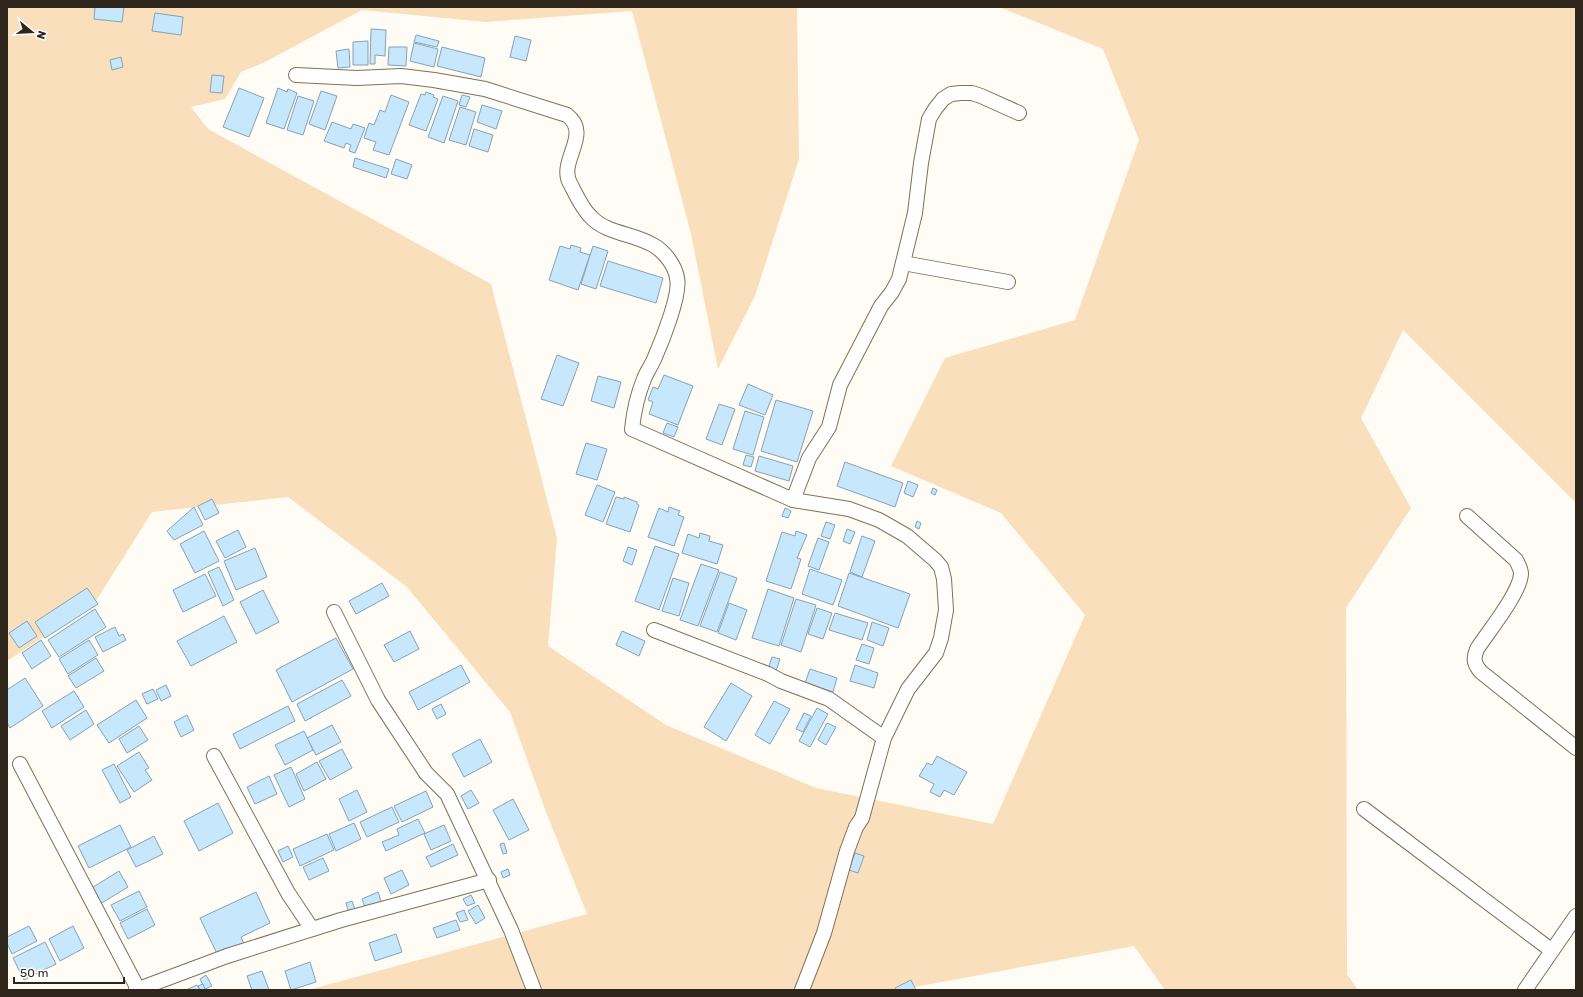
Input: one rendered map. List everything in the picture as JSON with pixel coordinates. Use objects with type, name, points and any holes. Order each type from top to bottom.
[{"type":"street","points":[[296,75],[356,78],[401,76],[434,80],[485,90],[567,115],[574,120],[576,139],[566,176],[589,216],[608,229],[647,241],[660,248],[670,262],[677,278],[676,299],[655,358],[635,404],[632,429],[793,500],[849,509],[879,520],[908,536],[941,567],[944,579],[946,610],[941,638],[936,653],[908,689],[884,738],[862,818],[856,827],[824,932],[802,990]]},
{"type":"street","points":[[793,500],[810,458],[829,427],[840,385],[881,306],[892,292],[899,279],[915,213],[921,163],[929,119],[943,99],[951,94],[961,92],[981,96],[1019,113]]},
{"type":"street","points":[[903,263],[1008,282]]},
{"type":"street","points":[[1467,516],[1516,560],[1521,575],[1513,596],[1477,649],[1474,657],[1476,665],[1481,672],[1576,748]]},
{"type":"street","points":[[334,612],[378,700],[426,773],[447,794],[512,930],[534,990]]},
{"type":"street","points":[[654,630],[829,699],[884,738]]},
{"type":"street","points":[[214,756],[288,893],[312,929]]},
{"type":"street","points":[[20,764],[137,989],[227,956],[312,929],[489,880]]},
{"type":"street","points":[[1364,809],[1552,950]]},
{"type":"street","points":[[1525,990],[1576,916]]},
{"type":"shaded area","points":[[7,7],[797,7],[799,159],[755,296],[718,369],[691,234],[632,11],[486,22],[362,10],[263,63],[241,72],[225,99],[191,107],[208,129],[491,284],[557,538],[548,646],[666,725],[816,788],[993,824],[1085,615],[1001,513],[891,466],[945,358],[1075,320],[1139,140],[1103,49],[999,7],[1576,7],[1576,503],[1403,330],[1361,418],[1411,508],[1346,608],[1347,974],[1358,990],[1165,990],[1134,946],[899,990],[308,990],[587,914],[546,812],[510,712],[407,587],[288,497],[152,512],[94,604],[7,661]]},
{"type":"building","points":[[95,7],[124,7],[122,22],[94,19]]},
{"type":"building","points":[[155,13],[183,17],[181,35],[152,31]]},
{"type":"building","points":[[371,29],[386,30],[385,56],[375,55],[375,64],[370,64]]},
{"type":"building","points":[[416,35],[439,41],[437,47],[414,42]]},
{"type":"building","points":[[515,36],[531,40],[526,61],[510,57]]},
{"type":"building","points":[[368,41],[368,65],[353,65],[353,42]]},
{"type":"building","points":[[414,43],[438,49],[434,67],[410,61]]},
{"type":"building","points":[[389,47],[407,47],[406,66],[388,65]]},
{"type":"building","points":[[442,47],[485,58],[481,77],[437,66]]},
{"type":"building","points":[[349,49],[350,67],[338,68],[336,51]]},
{"type":"building","points":[[121,57],[123,67],[112,70],[110,60]]},
{"type":"building","points":[[212,75],[224,76],[222,93],[210,92]]},
{"type":"building","points":[[239,88],[264,98],[249,137],[223,127]]},
{"type":"building","points":[[278,88],[287,92],[288,89],[297,93],[284,129],[266,123]]},
{"type":"building","points":[[321,91],[337,96],[325,130],[309,124]]},
{"type":"building","points":[[426,92],[434,95],[433,97],[438,99],[426,131],[409,125],[421,94],[425,95]]},
{"type":"building","points":[[391,95],[409,102],[389,155],[373,150],[376,142],[364,138],[369,123],[374,125],[380,110],[385,112]]},
{"type":"building","points":[[462,95],[470,97],[466,107],[459,105]]},
{"type":"building","points":[[298,96],[314,101],[303,135],[287,130]]},
{"type":"building","points":[[443,96],[458,101],[444,143],[428,137]]},
{"type":"building","points":[[482,105],[502,111],[496,129],[477,122]]},
{"type":"building","points":[[460,107],[476,112],[466,145],[449,140]]},
{"type":"building","points":[[332,122],[351,129],[353,124],[365,128],[355,153],[349,151],[351,145],[346,143],[344,148],[324,141]]},
{"type":"building","points":[[474,129],[493,135],[488,152],[469,146]]},
{"type":"building","points":[[355,158],[389,169],[386,178],[353,167]]},
{"type":"building","points":[[396,159],[412,165],[407,179],[391,174]]},
{"type":"building","points":[[571,245],[581,248],[580,252],[590,255],[578,290],[549,280],[560,246],[570,249]]},
{"type":"building","points":[[593,246],[608,251],[596,289],[581,284]]},
{"type":"building","points":[[608,261],[663,278],[656,303],[600,286]]},
{"type":"building","points":[[557,355],[579,363],[563,406],[541,399]]},
{"type":"building","points":[[664,375],[693,386],[678,425],[649,414],[653,402],[648,400],[653,387],[658,389]]},
{"type":"building","points":[[598,376],[621,382],[614,408],[591,401]]},
{"type":"building","points":[[748,384],[773,395],[765,415],[739,405]]},
{"type":"building","points":[[776,400],[813,411],[797,462],[761,451]]},
{"type":"building","points":[[719,404],[735,409],[722,445],[706,439]]},
{"type":"building","points":[[745,411],[764,417],[753,455],[733,449]]},
{"type":"building","points":[[667,423],[678,427],[674,437],[663,433]]},
{"type":"building","points":[[586,443],[607,449],[597,480],[576,474]]},
{"type":"building","points":[[746,455],[754,457],[751,467],[743,465]]},
{"type":"building","points":[[759,456],[793,466],[789,481],[755,471]]},
{"type":"building","points":[[845,462],[903,483],[895,507],[837,486]]},
{"type":"building","points":[[908,481],[918,485],[913,497],[904,493]]},
{"type":"building","points":[[597,485],[615,492],[603,522],[585,515]]},
{"type":"building","points":[[933,488],[937,490],[935,495],[931,493]]},
{"type":"building","points":[[616,497],[624,499],[624,497],[637,502],[639,505],[630,532],[606,524]]},
{"type":"building","points":[[212,499],[219,513],[205,520],[198,506]]},
{"type":"building","points":[[194,507],[203,525],[174,540],[167,531]]},
{"type":"building","points":[[669,507],[680,511],[678,515],[684,517],[674,546],[648,537],[659,508],[668,512]]},
{"type":"building","points":[[785,508],[791,511],[788,518],[782,516]]},
{"type":"building","points":[[917,521],[921,523],[919,529],[915,527]]},
{"type":"building","points":[[826,522],[835,525],[830,539],[821,536]]},
{"type":"building","points":[[847,529],[855,532],[850,544],[843,541]]},
{"type":"building","points":[[238,530],[246,547],[225,558],[216,541]]},
{"type":"building","points":[[204,531],[219,561],[195,573],[180,544]]},
{"type":"building","points":[[796,531],[807,535],[797,558],[801,559],[791,589],[766,581],[782,532],[795,536]]},
{"type":"building","points":[[700,533],[710,536],[709,541],[723,545],[717,564],[682,553],[688,534],[699,538]]},
{"type":"building","points":[[862,536],[875,541],[862,577],[850,572]]},
{"type":"building","points":[[818,538],[829,542],[819,570],[808,566]]},
{"type":"building","points":[[655,546],[679,554],[659,610],[635,601]]},
{"type":"building","points":[[628,547],[637,550],[632,565],[623,561]]},
{"type":"building","points":[[255,548],[267,577],[236,590],[224,561]]},
{"type":"building","points":[[701,564],[719,570],[698,626],[680,620]]},
{"type":"building","points":[[219,567],[234,600],[223,606],[208,572]]},
{"type":"building","points":[[810,569],[842,580],[833,605],[802,594]]},
{"type":"building","points":[[720,572],[737,578],[717,632],[700,626]]},
{"type":"building","points":[[849,573],[910,594],[898,628],[838,606]]},
{"type":"building","points":[[205,574],[216,596],[183,612],[173,590]]},
{"type":"building","points":[[673,578],[689,583],[679,616],[662,611]]},
{"type":"building","points":[[382,583],[389,596],[356,614],[349,601]]},
{"type":"building","points":[[87,588],[98,604],[45,638],[35,622]]},
{"type":"building","points":[[768,589],[794,598],[779,646],[752,638]]},
{"type":"building","points":[[263,590],[279,622],[256,634],[240,602]]},
{"type":"building","points":[[796,599],[816,605],[801,652],[781,645]]},
{"type":"building","points":[[729,603],[747,610],[736,640],[718,633]]},
{"type":"building","points":[[817,608],[832,613],[823,639],[808,634]]},
{"type":"building","points":[[95,609],[106,627],[59,657],[48,640]]},
{"type":"building","points":[[835,613],[868,623],[862,640],[829,630]]},
{"type":"building","points":[[224,616],[237,642],[191,666],[177,641]]},
{"type":"building","points":[[27,621],[37,636],[19,648],[9,633]]},
{"type":"building","points":[[872,622],[889,628],[883,646],[867,640]]},
{"type":"building","points":[[115,627],[119,636],[123,634],[126,640],[103,652],[95,637]]},
{"type":"building","points":[[410,631],[419,649],[394,662],[384,645]]},
{"type":"building","points":[[622,631],[645,641],[639,656],[616,645]]},
{"type":"building","points":[[336,638],[353,669],[292,702],[276,670]]},
{"type":"building","points":[[41,640],[51,656],[32,669],[22,653]]},
{"type":"building","points":[[89,640],[98,655],[68,674],[59,659]]},
{"type":"building","points":[[862,644],[874,648],[869,664],[856,660]]},
{"type":"building","points":[[772,657],[780,659],[776,671],[768,669]]},
{"type":"building","points":[[96,658],[104,671],[76,688],[68,676]]},
{"type":"building","points":[[461,665],[470,682],[418,710],[409,692]]},
{"type":"building","points":[[855,665],[878,673],[874,688],[850,681]]},
{"type":"building","points":[[810,669],[837,678],[833,692],[805,683]]},
{"type":"building","points":[[25,678],[43,706],[10,728],[7,723],[7,690]]},
{"type":"building","points":[[342,680],[351,696],[305,721],[297,704]]},
{"type":"building","points":[[731,683],[752,696],[726,741],[704,727]]},
{"type":"building","points":[[166,685],[171,696],[161,701],[156,690]]},
{"type":"building","points":[[153,689],[158,699],[147,704],[142,694]]},
{"type":"building","points":[[74,691],[84,707],[52,728],[42,711]]},
{"type":"building","points":[[136,700],[147,718],[109,743],[97,725]]},
{"type":"building","points":[[774,701],[790,709],[770,744],[755,735]]},
{"type":"building","points":[[441,704],[446,714],[437,719],[432,709]]},
{"type":"building","points":[[288,706],[295,721],[240,749],[233,734]]},
{"type":"building","points":[[817,708],[828,714],[810,747],[799,741]]},
{"type":"building","points":[[86,710],[94,724],[70,740],[61,726]]},
{"type":"building","points":[[804,713],[811,716],[803,732],[796,729]]},
{"type":"building","points":[[187,715],[194,730],[181,737],[174,722]]},
{"type":"building","points":[[827,723],[836,727],[826,745],[818,740]]},
{"type":"building","points":[[332,725],[341,742],[316,755],[307,738]]},
{"type":"building","points":[[139,726],[148,740],[127,753],[119,739]]},
{"type":"building","points":[[304,731],[313,750],[285,765],[275,745]]},
{"type":"building","points":[[480,739],[492,762],[464,777],[452,754]]},
{"type":"building","points":[[342,749],[352,768],[330,780],[319,761]]},
{"type":"building","points":[[139,752],[149,768],[145,770],[152,780],[134,792],[117,766]]},
{"type":"building","points":[[937,756],[967,772],[954,795],[944,790],[940,797],[930,792],[934,784],[919,776],[927,763],[932,765]]},
{"type":"building","points":[[317,762],[326,779],[304,791],[296,774]]},
{"type":"building","points":[[114,764],[131,797],[120,803],[102,770]]},
{"type":"building","points":[[291,767],[305,799],[289,807],[274,775]]},
{"type":"building","points":[[269,776],[277,794],[255,804],[247,787]]},
{"type":"building","points":[[357,790],[367,812],[349,821],[339,799]]},
{"type":"building","points":[[471,790],[479,803],[468,809],[461,796]]},
{"type":"building","points":[[426,791],[433,807],[402,822],[394,806]]},
{"type":"building","points":[[513,799],[529,830],[509,840],[493,810]]},
{"type":"building","points":[[218,803],[233,833],[199,851],[184,821]]},
{"type":"building","points":[[392,807],[399,822],[367,837],[360,822]]},
{"type":"building","points":[[418,819],[425,833],[386,851],[382,842],[399,835],[397,829]]},
{"type":"building","points":[[354,823],[361,839],[336,851],[329,834]]},
{"type":"building","points":[[120,825],[131,847],[89,868],[78,846]]},
{"type":"building","points":[[444,825],[451,841],[431,850],[424,834]]},
{"type":"building","points":[[327,834],[334,850],[300,866],[293,849]]},
{"type":"building","points":[[154,836],[163,854],[136,867],[127,850]]},
{"type":"building","points":[[504,843],[507,853],[503,854],[500,844]]},
{"type":"building","points":[[453,844],[458,855],[431,867],[426,857]]},
{"type":"building","points":[[288,846],[293,857],[283,862],[278,851]]},
{"type":"building","points":[[855,853],[864,856],[858,873],[849,870]]},
{"type":"building","points":[[323,858],[329,871],[309,880],[303,867]]},
{"type":"building","points":[[508,869],[510,875],[503,878],[501,872]]},
{"type":"building","points":[[402,870],[409,885],[391,894],[384,878]]},
{"type":"building","points":[[119,871],[128,887],[100,904],[90,889]]},
{"type":"building","points":[[139,891],[147,907],[120,921],[111,905]]},
{"type":"building","points":[[256,892],[270,923],[241,937],[244,944],[218,956],[200,918]]},
{"type":"building","points":[[378,892],[382,904],[366,910],[362,899]]},
{"type":"building","points":[[471,895],[475,903],[467,906],[463,899]]},
{"type":"building","points":[[352,901],[356,912],[349,914],[346,903]]},
{"type":"building","points":[[478,905],[485,918],[476,924],[468,911]]},
{"type":"building","points":[[147,909],[155,925],[128,939],[120,923]]},
{"type":"building","points":[[464,910],[468,920],[460,922],[456,913]]},
{"type":"building","points":[[456,920],[460,930],[437,938],[433,928]]},
{"type":"building","points":[[29,926],[37,941],[12,954],[7,943],[7,937]]},
{"type":"building","points":[[73,926],[84,948],[60,961],[49,939]]},
{"type":"building","points":[[396,934],[402,952],[375,961],[369,943]]},
{"type":"building","points":[[45,942],[56,964],[24,980],[13,958]]},
{"type":"building","points":[[310,962],[316,982],[291,990],[285,971]]},
{"type":"building","points":[[262,971],[269,990],[252,990],[247,976]]},
{"type":"building","points":[[206,975],[212,986],[205,989],[200,979]]},
{"type":"building","points":[[911,980],[916,990],[896,990],[895,988]]},
{"type":"building","points":[[203,984],[206,990],[200,990],[198,986]]},
{"type":"building","points":[[197,985],[200,990],[188,989]]}]
